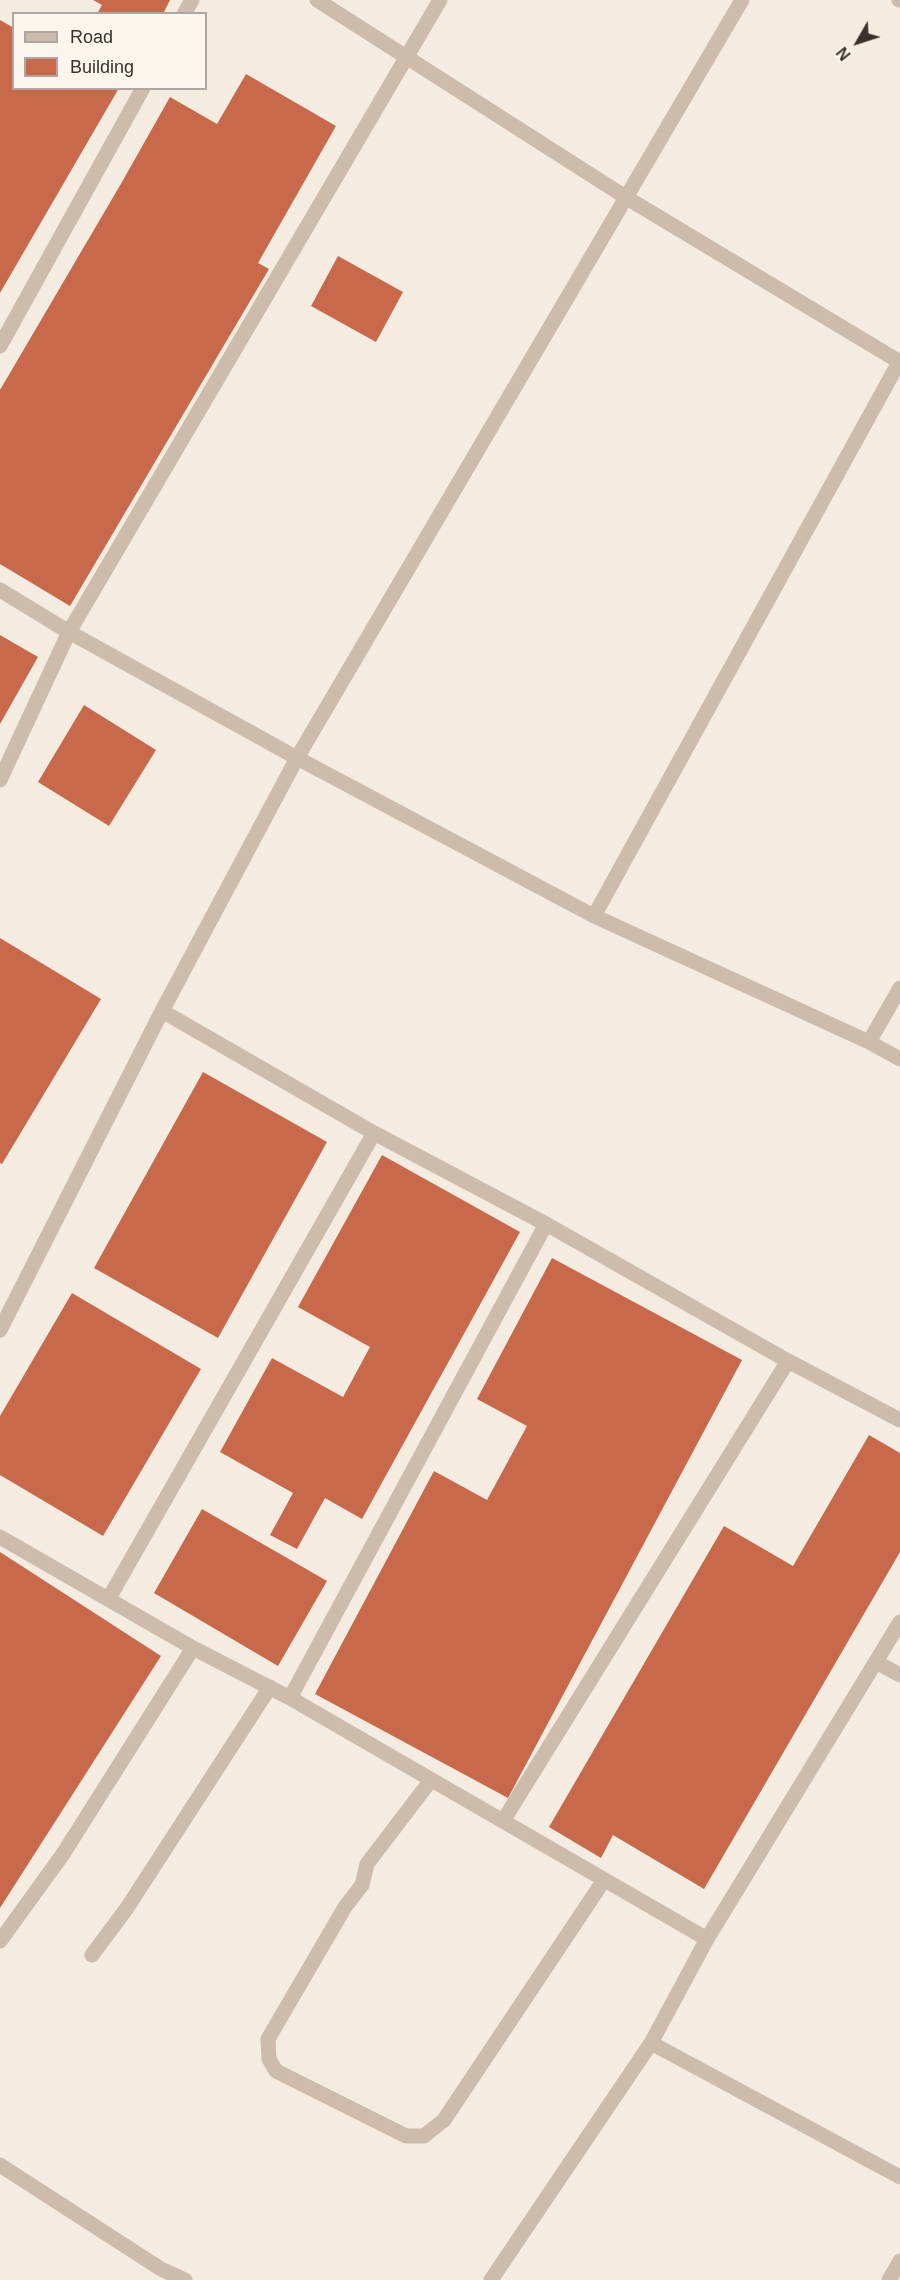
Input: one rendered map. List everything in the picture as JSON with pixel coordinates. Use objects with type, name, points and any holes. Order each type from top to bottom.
[{"type":"street","points":[[317,0],[627,198],[899,362],[594,916]]},
{"type":"street","points":[[0,780],[69,632],[440,0]]},
{"type":"street","points":[[0,1330],[162,1011],[297,758],[742,0]]},
{"type":"street","points":[[0,346],[142,90]]},
{"type":"street","points":[[0,590],[69,632],[297,758],[594,916],[869,1042],[900,1059]]},
{"type":"street","points":[[869,1042],[900,988]]},
{"type":"street","points":[[162,1011],[374,1133],[546,1224],[788,1361],[900,1420]]},
{"type":"street","points":[[109,1598],[374,1133]]},
{"type":"street","points":[[290,1698],[546,1224]]},
{"type":"street","points":[[504,1821],[788,1361]]},
{"type":"street","points":[[0,1537],[193,1647],[290,1698],[707,1939]]},
{"type":"street","points":[[491,2280],[651,2043],[707,1939],[900,1622]]},
{"type":"street","points":[[0,1941],[63,1854],[193,1647]]},
{"type":"street","points":[[876,1662],[900,1675]]},
{"type":"street","points":[[92,1955],[126,1908],[270,1687]]},
{"type":"street","points":[[431,1780],[367,1864],[362,1885],[345,1907],[268,2039],[269,2059],[276,2071],[406,2136],[424,2136],[444,2120],[604,1880]]},
{"type":"street","points":[[651,2043],[900,2177]]},
{"type":"street","points":[[0,2165],[161,2269],[185,2280]]},
{"type":"street","points":[[889,2280],[900,2261]]},
{"type":"building","points":[[93,0],[170,0],[164,12],[98,12],[102,5]]},
{"type":"building","points":[[0,20],[12,27],[12,90],[118,90],[0,293]]},
{"type":"building","points":[[246,74],[336,126],[258,263],[269,269],[70,606],[0,564],[0,390],[170,97],[217,124]]},
{"type":"building","points":[[338,256],[403,292],[376,342],[311,306]]},
{"type":"building","points":[[0,635],[38,657],[0,724]]},
{"type":"building","points":[[84,705],[156,750],[109,826],[38,782]]},
{"type":"building","points":[[0,938],[101,999],[2,1164],[0,1163]]},
{"type":"building","points":[[203,1072],[327,1142],[218,1338],[94,1268]]},
{"type":"building","points":[[382,1155],[520,1232],[362,1519],[325,1498],[297,1549],[270,1535],[293,1493],[220,1452],[272,1358],[343,1397],[370,1347],[298,1307]]},
{"type":"building","points":[[552,1258],[742,1360],[508,1798],[315,1694],[434,1471],[487,1500],[527,1426],[477,1399]]},
{"type":"building","points":[[72,1293],[201,1369],[103,1536],[0,1475],[0,1416]]},
{"type":"building","points":[[869,1435],[900,1453],[900,1552],[704,1889],[613,1835],[601,1858],[549,1827],[724,1526],[793,1566]]},
{"type":"building","points":[[202,1509],[327,1581],[278,1666],[154,1593]]},
{"type":"building","points":[[0,1552],[161,1656],[0,1908]]}]
